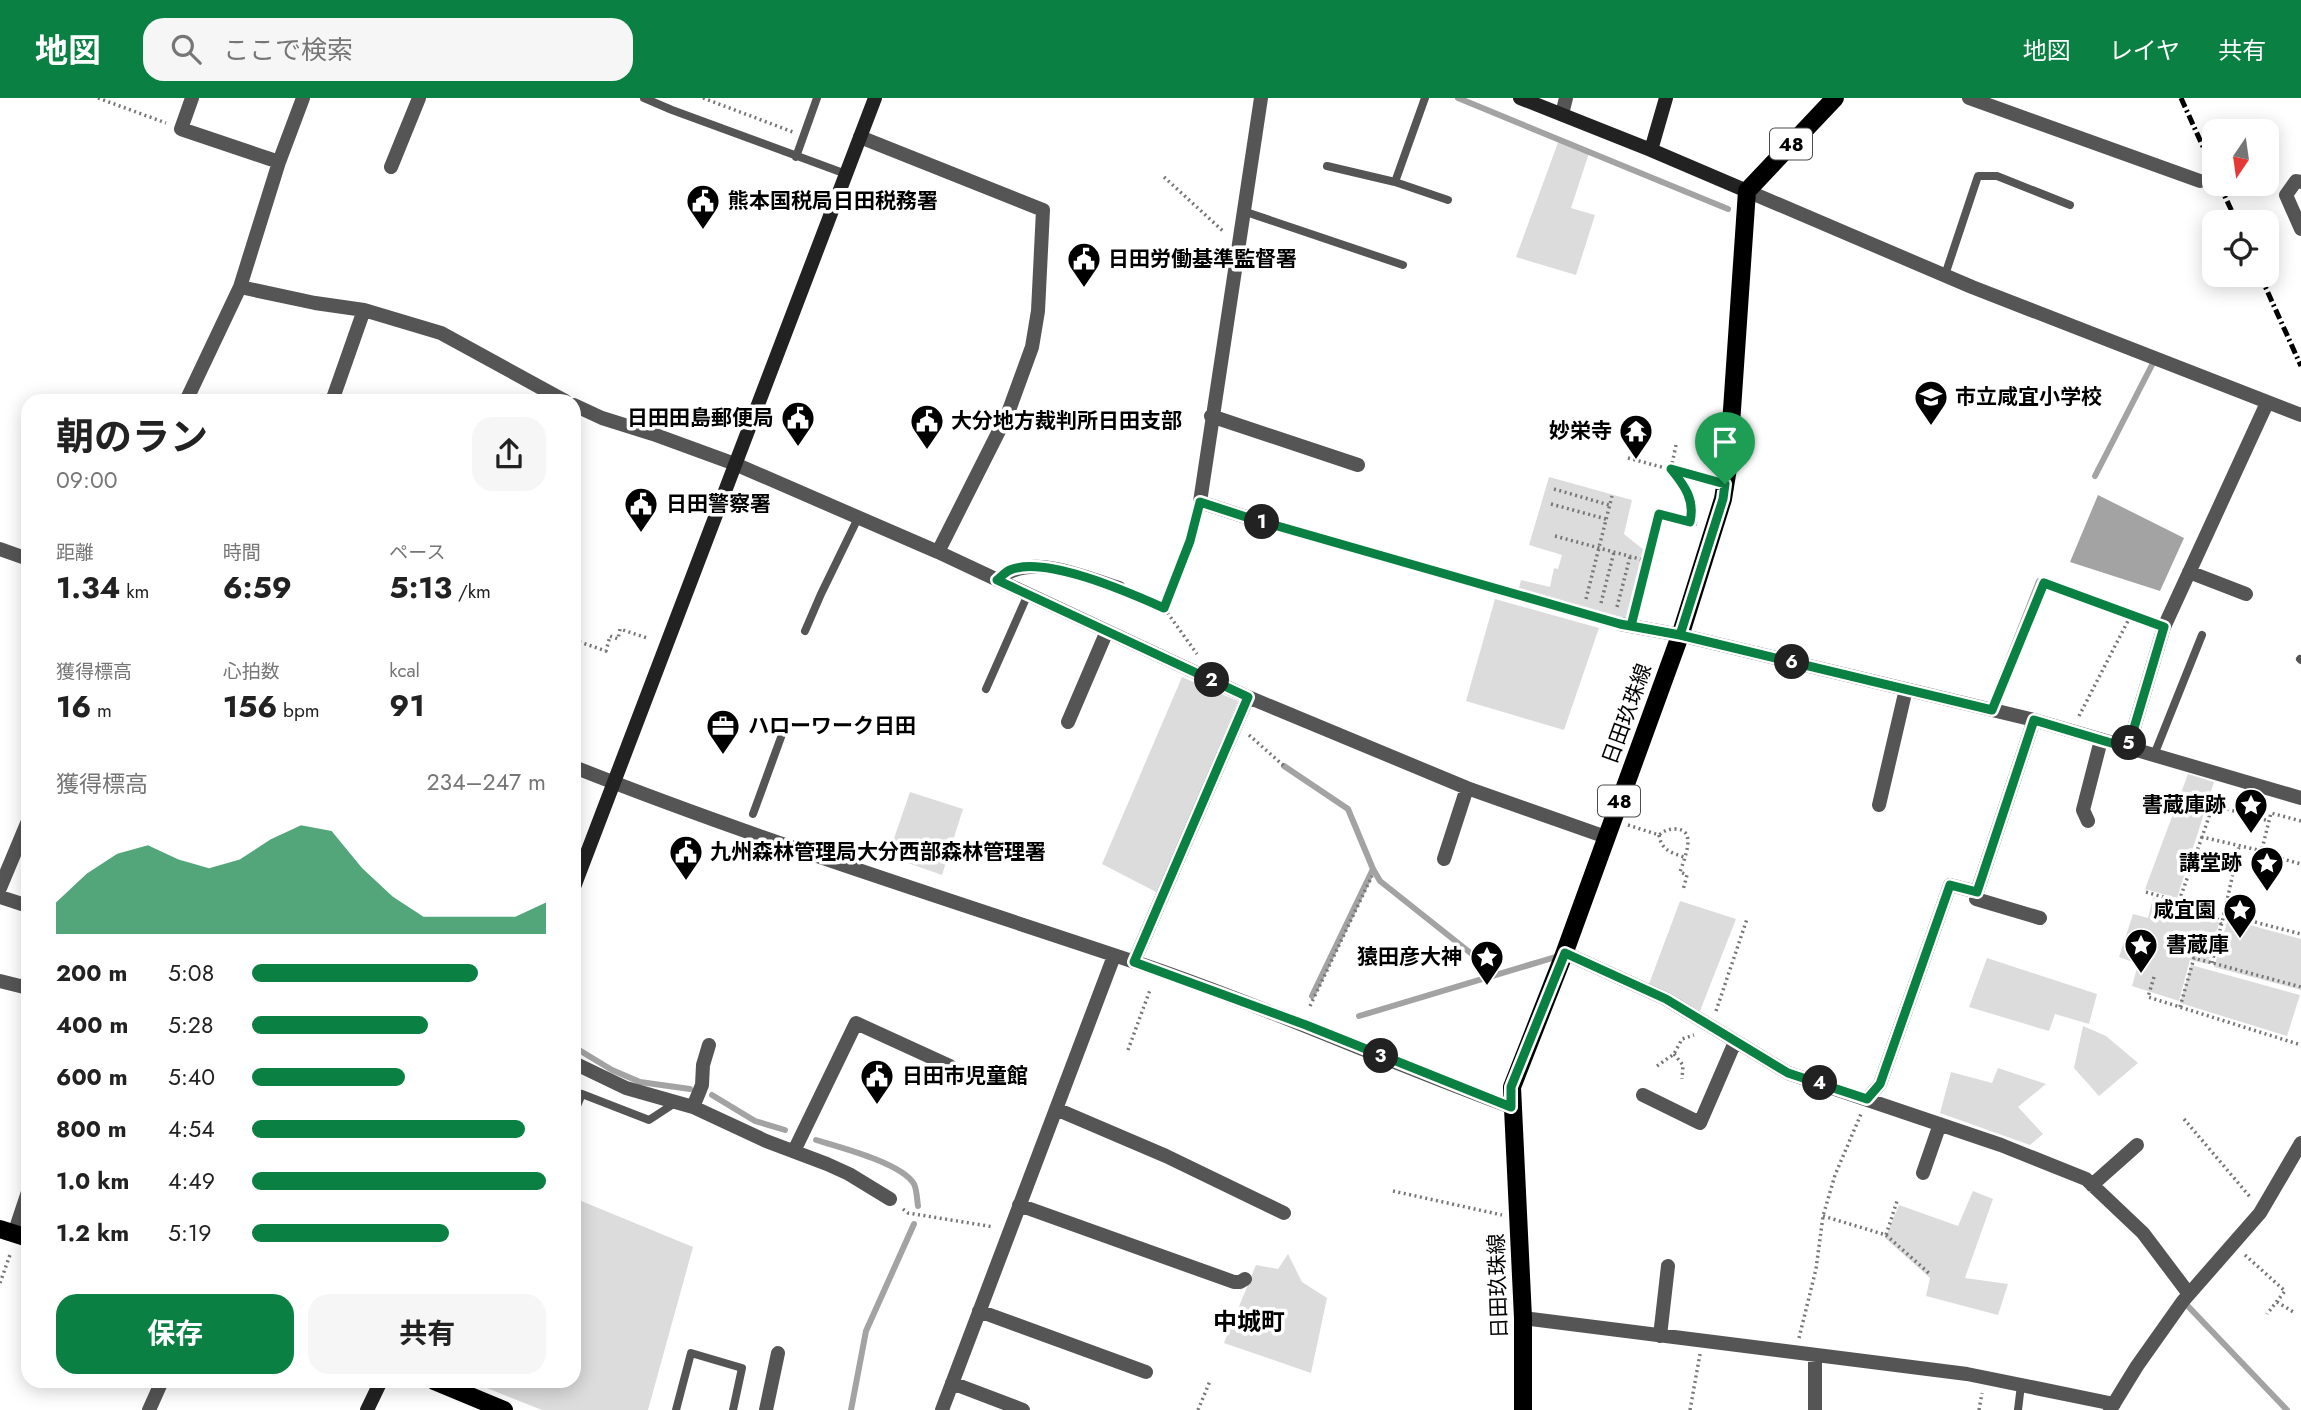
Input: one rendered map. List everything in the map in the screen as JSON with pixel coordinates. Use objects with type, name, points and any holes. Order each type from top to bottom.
[{"type":"main road","name":"48","points":[[1747,191],[1835,98]]},
{"type":"main road","name":"日田玖珠線","points":[[1523,1410],[1523,1318],[1511,1087],[1565,953],[1680,635],[1725,484],[1747,191]]},
{"type":"main road","points":[[451,1388],[504,1410]]},
{"type":"street","points":[[192,98],[181,129],[279,162]]},
{"type":"street","points":[[189,394],[240,287],[279,162],[303,98]]},
{"type":"street","points":[[391,167],[419,98]]},
{"type":"street","points":[[581,869],[875,98]]},
{"type":"street","points":[[1246,517],[1200,502],[1261,98]]},
{"type":"street","points":[[1520,98],[1651,150],[1945,275],[2301,415]]},
{"type":"street","points":[[1562,114],[1566,98]]},
{"type":"street","points":[[1651,150],[1666,98]]},
{"type":"street","points":[[1969,98],[2200,181]]},
{"type":"street","points":[[860,137],[1043,210],[1038,311],[1032,347],[1008,413],[938,552]]},
{"type":"street","points":[[2301,182],[2296,181],[2286,195],[2301,229]]},
{"type":"street","points":[[240,287],[364,310],[441,333],[552,394]]},
{"type":"street","points":[[334,394],[364,310]]},
{"type":"street","points":[[2128,748],[2164,627],[2267,403]]},
{"type":"street","points":[[581,408],[735,464],[938,552],[1248,697],[1466,788],[1609,829]]},
{"type":"street","points":[[1211,416],[1358,465]]},
{"type":"street","points":[[0,549],[21,556]]},
{"type":"street","points":[[997,580],[1012,569],[1045,568],[1119,588]]},
{"type":"street","points":[[2189,572],[2246,594]]},
{"type":"street","points":[[1625,625],[1680,635],[2034,720],[2301,798]]},
{"type":"street","points":[[1068,722],[1107,631]]},
{"type":"street","points":[[1879,805],[1906,690]]},
{"type":"street","points":[[1134,962],[1248,697]]},
{"type":"street","points":[[2034,720],[1976,899],[2040,918]]},
{"type":"street","points":[[2088,821],[2083,810],[2101,740]]},
{"type":"street","points":[[581,770],[778,842],[1134,962],[1306,1025],[1511,1107]]},
{"type":"street","points":[[1444,859],[1466,788]]},
{"type":"street","points":[[0,888],[21,838]]},
{"type":"street","points":[[1867,1099],[1880,1084],[1950,885],[1977,892]]},
{"type":"street","points":[[0,897],[21,904]]},
{"type":"street","points":[[1565,953],[1666,999],[1704,1030],[1788,1073],[2001,1145],[2086,1179],[2143,1233],[2189,1294]]},
{"type":"street","points":[[942,1410],[1114,956]]},
{"type":"street","points":[[0,981],[21,986]]},
{"type":"street","points":[[794,1152],[856,1023],[950,1066]]},
{"type":"street","points":[[1643,1095],[1700,1123],[1735,1042]]},
{"type":"street","points":[[693,1107],[702,1085],[703,1065],[709,1045]]},
{"type":"street","points":[[581,1066],[626,1088],[693,1107],[849,1174],[890,1199]]},
{"type":"street","points":[[1056,1109],[1167,1156],[1284,1213]]},
{"type":"street","points":[[1923,1173],[1940,1124]]},
{"type":"street","points":[[1523,1318],[1967,1374],[2112,1407],[2137,1366],[2189,1294],[2262,1211],[2301,1143]]},
{"type":"street","points":[[2092,1185],[2137,1145]]},
{"type":"street","points":[[1019,1205],[1234,1282],[1245,1279]]},
{"type":"street","points":[[14,1237],[21,1214]]},
{"type":"street","points":[[1660,1336],[1668,1266]]},
{"type":"street","points":[[979,1311],[1146,1372]]},
{"type":"street","points":[[766,1410],[779,1353]]},
{"type":"street","points":[[1815,1356],[1815,1410]]},
{"type":"street","points":[[952,1383],[1023,1410]]},
{"type":"street","points":[[149,1410],[159,1388]]},
{"type":"street","points":[[367,1410],[378,1388]]},
{"type":"lane","points":[[644,98],[846,174]]},
{"type":"lane","points":[[796,157],[817,98]]},
{"type":"lane","points":[[1395,182],[1424,98]]},
{"type":"lane","points":[[1327,166],[1395,182],[1448,200]]},
{"type":"lane","points":[[1945,275],[1978,176],[1997,176],[2070,205]]},
{"type":"lane","points":[[1243,211],[1403,265]]},
{"type":"lane","points":[[806,631],[858,518]]},
{"type":"lane","points":[[1395,560],[1625,625]]},
{"type":"lane","points":[[986,689],[1028,594]]},
{"type":"lane","points":[[2154,755],[2202,635]]},
{"type":"lane","points":[[753,814],[784,729]]},
{"type":"lane","points":[[581,1096],[582,1094],[649,1120],[678,1102]]},
{"type":"lane","points":[[676,1410],[691,1353],[742,1368],[733,1410]]},
{"type":"lane","points":[[2018,1410],[2021,1385]]},
{"type":"path","points":[[98,98],[181,129]]},
{"type":"path","points":[[703,98],[794,132]]},
{"type":"path","points":[[1164,177],[1238,245]]},
{"type":"path","points":[[1676,445],[1671,469],[1690,497],[1693,509],[1690,522]]},
{"type":"path","points":[[1628,458],[1725,484]]},
{"type":"path","points":[[1554,489],[1609,505]]},
{"type":"path","points":[[1586,599],[1612,496]]},
{"type":"path","points":[[1164,608],[1190,541],[1200,502]]},
{"type":"path","points":[[1551,504],[1606,519]]},
{"type":"path","points":[[1625,625],[1647,561],[1659,514],[1713,527]]},
{"type":"path","points":[[1246,517],[1395,560]]},
{"type":"path","points":[[1555,536],[1647,561]]},
{"type":"path","points":[[1601,603],[1614,552]]},
{"type":"path","points":[[1617,607],[1630,556]]},
{"type":"path","points":[[1992,710],[2044,583],[2164,627]]},
{"type":"path","points":[[1119,588],[1164,608],[1218,683]]},
{"type":"path","points":[[2072,730],[2131,615]]},
{"type":"path","points":[[581,642],[606,651],[610,636],[618,639],[620,629],[647,638]]},
{"type":"path","points":[[1238,719],[1250,736],[1284,766]]},
{"type":"path","points":[[2179,901],[2213,806],[2269,821]]},
{"type":"path","points":[[2262,851],[2271,813],[2301,821]]},
{"type":"path","points":[[1609,829],[1659,835],[1672,829],[1682,830],[1689,837],[1680,872],[1687,875],[1683,890]]},
{"type":"path","points":[[1659,835],[1661,844],[1668,851],[1684,857]]},
{"type":"path","points":[[2202,837],[2262,851],[2301,864]]},
{"type":"path","points":[[2212,963],[2239,846]]},
{"type":"path","points":[[1310,1006],[1372,876]]},
{"type":"path","points":[[2146,892],[2211,911],[2221,924]]},
{"type":"path","points":[[2224,914],[2301,934]]},
{"type":"path","points":[[1657,1066],[1674,1054],[1682,1039],[1704,1030],[1747,919]]},
{"type":"path","points":[[2180,1007],[2194,958],[2301,987]]},
{"type":"path","points":[[2154,977],[2148,997],[2301,1045]]},
{"type":"path","points":[[1128,1050],[1150,990]]},
{"type":"path","points":[[1674,1054],[1683,1065],[1682,1079]]},
{"type":"path","points":[[1795,1354],[1835,1175],[1867,1099]]},
{"type":"path","points":[[2184,1119],[2262,1211]]},
{"type":"path","points":[[1393,1191],[1517,1219]]},
{"type":"path","points":[[890,1199],[908,1213],[1010,1229]]},
{"type":"path","points":[[1886,1235],[1897,1201]]},
{"type":"path","points":[[1824,1216],[1886,1235],[1931,1275]]},
{"type":"path","points":[[0,1283],[14,1237]]},
{"type":"path","points":[[2233,1244],[2286,1291],[2267,1314]]},
{"type":"path","points":[[2277,1302],[2294,1313]]},
{"type":"path","points":[[1690,1410],[1702,1342]]},
{"type":"path","points":[[1198,1410],[1210,1381]]},
{"type":"shaded area","points":[[1560,137],[1590,150],[1571,208],[1595,215],[1576,275],[1516,257]]},
{"type":"shaded area","points":[[1549,477],[1632,500],[1624,534],[1645,551],[1627,620],[1518,592],[1521,580],[1550,587],[1554,568],[1558,569],[1562,555],[1529,545]]},
{"type":"shaded area","points":[[2098,495],[2184,538],[2160,591],[2070,562]]},
{"type":"shaded area","points":[[1495,599],[1599,628],[1564,730],[1466,701]]},
{"type":"shaded area","points":[[1182,677],[1238,701],[1158,893],[1102,864]]},
{"type":"shaded area","points":[[2188,774],[2214,782],[2177,898],[2145,889]]},
{"type":"shaded area","points":[[910,792],[963,809],[942,875],[888,856]]},
{"type":"shaded area","points":[[2153,898],[2209,914],[2219,923],[2208,964],[2190,960],[2179,1001],[2132,986],[2138,964],[2119,957],[2133,914],[2148,918]]},
{"type":"shaded area","points":[[1680,901],[1736,919],[1700,1011],[1649,984]]},
{"type":"shaded area","points":[[2228,919],[2301,939],[2301,990],[2214,967]]},
{"type":"shaded area","points":[[1987,958],[2097,994],[2089,1024],[2055,1014],[2049,1031],[1969,1007]]},
{"type":"shaded area","points":[[2191,965],[2300,995],[2287,1036],[2180,1003]]},
{"type":"shaded area","points":[[2083,1026],[2106,1036],[2138,1063],[2099,1096],[2074,1068]]},
{"type":"shaded area","points":[[1998,1068],[2046,1084],[2018,1107],[2043,1134],[2030,1145],[1940,1113],[1951,1072],[1992,1083]]},
{"type":"shaded area","points":[[1973,1191],[1993,1199],[1965,1278],[2008,1284],[1998,1315],[1926,1296],[1930,1278],[1885,1238],[1899,1205],[1958,1226]]},
{"type":"shaded area","points":[[581,1201],[693,1247],[648,1410],[542,1410],[487,1388],[581,1388]]},
{"type":"shaded area","points":[[1288,1254],[1302,1282],[1327,1298],[1311,1373],[1224,1343],[1256,1265],[1278,1269]]},
{"type":"waterway","points":[[1458,98],[1728,209]]},
{"type":"waterway","points":[[2095,476],[2154,361]]},
{"type":"waterway","points":[[1990,706],[2039,581]]},
{"type":"waterway","points":[[1284,766],[1348,809],[1373,869],[1312,996]]},
{"type":"waterway","points":[[1373,869],[1380,881],[1497,974]]},
{"type":"waterway","points":[[1359,1016],[1559,956]]},
{"type":"waterway","points":[[581,1051],[612,1070],[640,1082],[690,1089]]},
{"type":"waterway","points":[[712,1095],[755,1121],[785,1130]]},
{"type":"waterway","points":[[816,1140],[897,1169],[914,1184],[918,1206]]},
{"type":"waterway","points":[[851,1410],[866,1331],[914,1224]]},
{"type":"waterway","points":[[2184,1302],[2287,1410]]},
{"type":"railway","points":[[2181,98],[2202,144]]},
{"type":"railway","points":[[2225,196],[2231,210]]},
{"type":"railway","points":[[2265,287],[2301,366]]},
{"type":"place","name":"熊本国税局日田税務署","points":[[703,231]]},
{"type":"place","name":"日田労働基準監督署","points":[[1084,289]]},
{"type":"place","name":"市立咸宜小学校","points":[[1931,427]]},
{"type":"place","name":"日田田島郵便局","points":[[798,448]]},
{"type":"place","name":"大分地方裁判所日田支部","points":[[927,451]]},
{"type":"place","name":"妙栄寺","points":[[1636,461]]},
{"type":"place","name":"日田警察署","points":[[641,534]]},
{"type":"place","name":"ハローワーク日田","points":[[723,756]]},
{"type":"place","name":"書蔵庫跡","points":[[2251,835]]},
{"type":"place","name":"九州森林管理局大分西部森林管理署","points":[[686,882]]},
{"type":"place","name":"講堂跡","points":[[2267,893]]},
{"type":"place","name":"咸宜園","points":[[2240,940]]},
{"type":"place","name":"書蔵庫","points":[[2141,975]]},
{"type":"place","name":"猿田彦大神","points":[[1487,987]]},
{"type":"place","name":"日田市児童館","points":[[877,1106]]},
{"type":"district","name":"中城町","points":[[1249,1321]]},
{"type":"route","points":[[1725,484],[1671,469],[1690,497],[1693,509],[1690,522],[1659,514],[1631,626],[1680,635],[1992,710],[2044,583],[2164,627],[2128,748],[2034,720],[1977,892],[1950,885],[1880,1084],[1867,1099],[1788,1073],[1666,999],[1565,953],[1511,1087],[1511,1107],[1306,1025],[1134,962],[1248,697],[997,580],[1003,575],[1012,569],[1022,568],[1055,570],[1119,588],[1164,608],[1190,541],[1200,502],[1620,624],[1680,635],[1723,499],[1725,484]]}]
